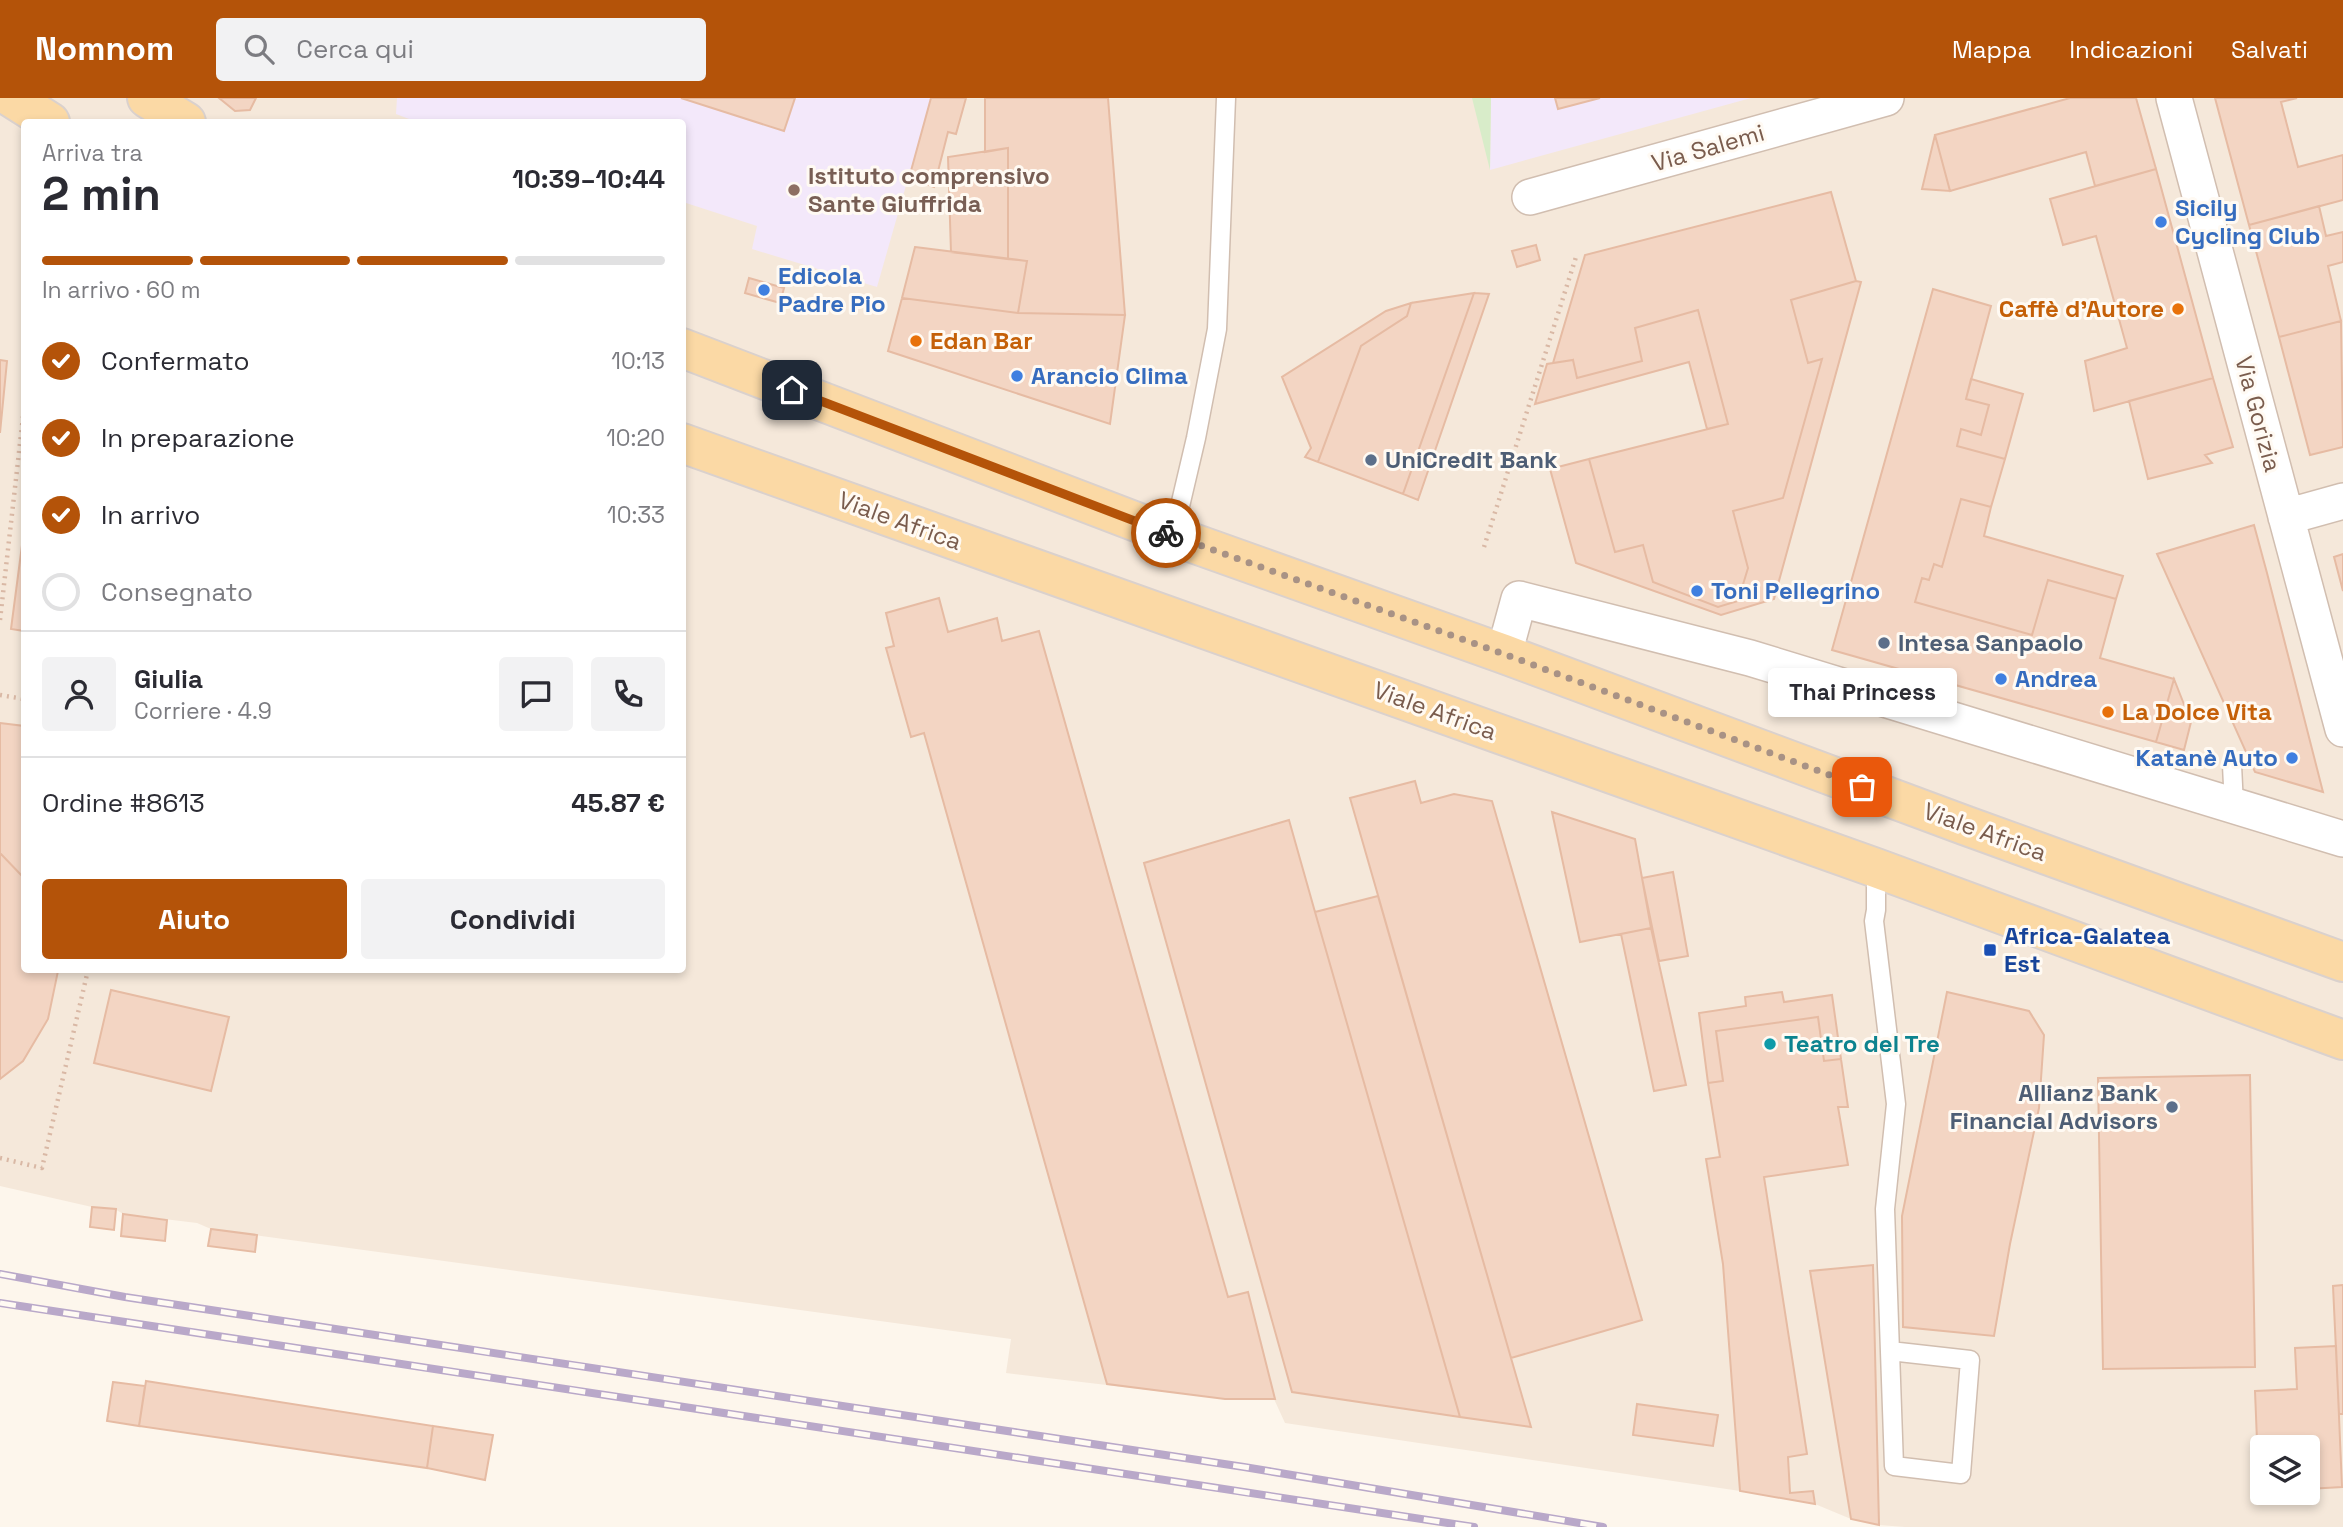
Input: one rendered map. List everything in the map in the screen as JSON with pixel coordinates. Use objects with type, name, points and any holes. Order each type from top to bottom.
[{"type":"main road","points":[[12,98],[45,119]]},
{"type":"main road","name":"Viale Africa","points":[[686,350],[1173,536],[1504,654],[2343,962]]},
{"type":"main road","name":"Viale Africa","points":[[686,444],[1876,868],[2343,1041]]},
{"type":"street","name":"Via Salemi","points":[[1531,197],[1886,98]]},
{"type":"street","name":"Via Gorizia","points":[[2174,98],[2343,729]]},
{"type":"street","points":[[2286,517],[2343,501]]},
{"type":"street","points":[[1504,654],[1520,599],[1751,658],[2343,839]]},
{"type":"lane","points":[[1173,536],[1196,438],[1217,328],[1226,98]]},
{"type":"lane","points":[[2232,765],[2234,806]]},
{"type":"lane","points":[[1876,868],[1874,920],[1896,1104],[1885,1209],[1894,1466],[1961,1474],[1970,1360],[1890,1351]]},
{"type":"path","points":[[1484,547],[1576,257]]},
{"type":"path","points":[[0,620],[21,434]]},
{"type":"path","points":[[0,695],[21,698]]},
{"type":"path","points":[[0,1158],[42,1168],[87,973]]},
{"type":"shaded area","points":[[0,98],[2343,98],[2343,1527],[1879,1525],[1851,1519],[1815,1504],[1740,1491],[1285,1423],[1274,1399],[1225,1399],[1006,1373],[1011,1339],[211,1229],[197,1223],[123,1214],[115,1209],[92,1207],[0,1186]]},
{"type":"shaded area","name":"Istituto comprensivo Sante Giuffrida","points":[[397,98],[931,98],[877,287],[752,249],[757,226],[686,203],[686,119],[409,119],[396,114]]},
{"type":"shaded area","points":[[1491,98],[1751,98],[1490,170]]},
{"type":"green space","points":[[1472,98],[1491,98],[1490,170]]},
{"type":"building","points":[[219,98],[256,98],[250,110],[235,111]]},
{"type":"building","points":[[681,98],[795,98],[784,131]]},
{"type":"building","points":[[931,98],[966,98],[956,134],[948,132],[934,187],[909,178]]},
{"type":"building","points":[[985,98],[1108,98],[1125,315],[1018,313],[1027,261],[1008,259],[1008,148],[985,152]]},
{"type":"building","points":[[1555,98],[1600,98],[1558,109]]},
{"type":"building","points":[[2070,98],[2136,98],[2156,169],[2095,186],[2086,152],[1950,191],[1935,135]]},
{"type":"building","points":[[2215,98],[2297,98],[2281,102],[2298,167],[2343,155],[2343,200],[2249,225]]},
{"type":"building","points":[[1935,135],[1950,191],[1922,189]]},
{"type":"building","points":[[1008,148],[1008,259],[951,252],[948,157]]},
{"type":"building","points":[[2156,169],[2213,378],[2094,411],[2085,361],[2127,348],[2096,236],[2063,245],[2050,199]]},
{"type":"building","points":[[1831,192],[1856,281],[1791,300],[1808,363],[1822,359],[1783,498],[1733,511],[1748,568],[1738,601],[1718,607],[1653,582],[1643,545],[1615,552],[1589,459],[1728,424],[1698,310],[1635,328],[1642,361],[1577,378],[1573,360],[1553,363],[1585,255]]},
{"type":"building","points":[[2319,206],[2326,236],[2343,232],[2343,262],[2328,266],[2341,321],[2279,337],[2249,225]]},
{"type":"building","points":[[1536,245],[1540,260],[1517,267],[1512,251]]},
{"type":"building","points":[[915,247],[1027,261],[1018,313],[902,298]]},
{"type":"building","name":"Edicola Padre Pio","points":[[749,278],[784,288],[780,303],[745,293]]},
{"type":"building","points":[[1856,281],[1861,282],[1774,599],[1721,615],[1576,563],[1550,469],[1589,459],[1615,552],[1643,545],[1653,582],[1718,607],[1738,601],[1748,568],[1733,511],[1783,498],[1822,359],[1808,363],[1791,300]]},
{"type":"building","points":[[1933,289],[1991,306],[1966,399],[1989,405],[1981,435],[1961,429],[1957,446],[2005,459],[1991,507],[1961,499],[1942,567],[1934,564],[1929,580],[1922,578],[1915,602],[2032,635],[2048,580],[2116,599],[2100,658],[2174,679],[2156,742],[1832,650]]},
{"type":"building","points":[[1474,293],[1403,494],[1318,462],[1361,346],[1407,316],[1411,303]]},
{"type":"building","points":[[1474,293],[1489,294],[1418,500],[1403,494]]},
{"type":"building","points":[[902,298],[1018,313],[1125,315],[1110,424],[888,351]]},
{"type":"building","points":[[1411,303],[1407,316],[1361,346],[1318,462],[1305,457],[1311,448],[1282,377],[1386,311]]},
{"type":"building","points":[[1698,310],[1728,424],[1707,429],[1689,362],[1535,404],[1547,364],[1573,360],[1577,378],[1642,361],[1635,328]]},
{"type":"building","points":[[2341,321],[2343,447],[2310,455],[2279,337]]},
{"type":"building","points":[[0,360],[7,361],[0,433]]},
{"type":"building","points":[[2213,378],[2233,447],[2205,455],[2212,463],[2148,479],[2129,401]]},
{"type":"building","points":[[1971,379],[2023,394],[2005,459],[1957,446],[1961,429],[1981,435],[1989,405],[1966,399]]},
{"type":"building","points":[[1961,499],[1991,507],[1984,536],[2123,576],[2116,599],[2048,580],[2032,635],[1915,602],[1922,578],[1929,580],[1934,564],[1942,567]]},
{"type":"building","points":[[2254,525],[2323,792],[2255,772],[2157,554]]},
{"type":"building","points":[[21,553],[21,631],[11,629]]},
{"type":"building","points":[[2343,554],[2343,591],[2334,557]]},
{"type":"building","points":[[939,598],[948,632],[997,618],[1002,641],[1039,631],[1228,1297],[1248,1292],[1275,1399],[1225,1399],[1107,1384],[924,733],[911,737],[886,648],[894,646],[886,613]]},
{"type":"building","points":[[2174,679],[2191,722],[2184,750],[2156,742]]},
{"type":"building","points":[[0,723],[21,726],[21,875],[0,853]]},
{"type":"building","points":[[1415,781],[1421,803],[1454,794],[1492,801],[1642,1320],[1511,1358],[1350,798]]},
{"type":"building","points":[[1552,812],[1635,839],[1651,928],[1580,942]]},
{"type":"building","points":[[1289,820],[1460,1417],[1292,1392],[1144,863]]},
{"type":"building","points":[[0,853],[21,875],[21,973],[58,973],[48,1019],[23,1061],[0,1079]]},
{"type":"building","points":[[1673,872],[1688,956],[1659,961],[1642,878]]},
{"type":"building","points":[[1378,896],[1531,1427],[1460,1417],[1315,912]]},
{"type":"building","points":[[1651,928],[1686,1085],[1654,1091],[1621,934]]},
{"type":"building","points":[[111,990],[229,1017],[211,1091],[94,1063]]},
{"type":"building","points":[[1782,992],[1784,1002],[1832,995],[1841,1059],[1824,1061],[1818,1017],[1716,1031],[1723,1081],[1708,1083],[1699,1013],[1746,1006],[1745,997]]},
{"type":"building","points":[[1947,992],[2029,1011],[2044,1035],[2039,1108],[2010,1244],[1994,1336],[1903,1327],[1902,1216]]},
{"type":"building","points":[[1818,1017],[1824,1061],[1841,1059],[1848,1107],[1838,1107],[1848,1165],[1764,1177],[1807,1454],[1788,1457],[1790,1493],[1813,1491],[1815,1504],[1740,1491],[1723,1264],[1706,1159],[1720,1157],[1708,1083],[1723,1081],[1716,1031]]},
{"type":"building","points":[[2250,1075],[2255,1367],[2103,1369],[2098,1078]]},
{"type":"building","points":[[92,1207],[116,1209],[114,1230],[90,1227]]},
{"type":"building","points":[[123,1214],[167,1220],[165,1241],[121,1236]]},
{"type":"building","points":[[211,1229],[257,1235],[255,1252],[208,1246]]},
{"type":"building","points":[[1873,1265],[1879,1525],[1851,1519],[1810,1271]]},
{"type":"building","points":[[2343,1285],[2343,1414],[2339,1414],[2333,1286]]},
{"type":"building","points":[[2336,1346],[2342,1487],[2320,1488],[2320,1435],[2257,1435],[2255,1391],[2297,1389],[2295,1348]]},
{"type":"building","points":[[146,1381],[433,1426],[427,1468],[139,1426]]},
{"type":"building","points":[[113,1382],[145,1386],[139,1426],[107,1421]]},
{"type":"building","points":[[1637,1404],[1718,1415],[1713,1446],[1633,1435]]},
{"type":"building","points":[[433,1426],[493,1435],[485,1480],[427,1468]]},
{"type":"railway","points":[[0,1274],[125,1297],[1244,1467],[1603,1527]]},
{"type":"railway","points":[[0,1303],[1474,1527]]},
{"type":"way so far","points":[[1166,533],[1504,654],[1862,787]]},
{"type":"place","name":"Istituto comprensivo Sante Giuffrida","points":[[794,190]]},
{"type":"place","name":"Sicily Cycling Club","points":[[2161,222]]},
{"type":"place","name":"Edicola Padre Pio","points":[[764,290]]},
{"type":"place","name":"Caffè d'Autore","points":[[2178,309]]},
{"type":"place","name":"Edan Bar","points":[[916,341]]},
{"type":"place","name":"Arancio Clima","points":[[1017,376]]},
{"type":"place","name":"UniCredit Bank","points":[[1371,460]]},
{"type":"place","name":"Toni Pellegrino","points":[[1697,591]]},
{"type":"place","name":"Intesa Sanpaolo","points":[[1884,643]]},
{"type":"place","name":"Andrea","points":[[2001,679]]},
{"type":"place","name":"La Dolce Vita","points":[[2108,712]]},
{"type":"place","name":"Katanè Auto","points":[[2292,758]]},
{"type":"place","name":"Thai Princess","points":[[1862,787]]},
{"type":"place","name":"Africa-Galatea Est","points":[[1990,950]]},
{"type":"place","name":"Teatro del Tre","points":[[1770,1044]]},
{"type":"place","name":"Allianz Bank Financial Advisors","points":[[2172,1107]]},
{"type":"route","points":[[792,390],[1166,533]]}]
